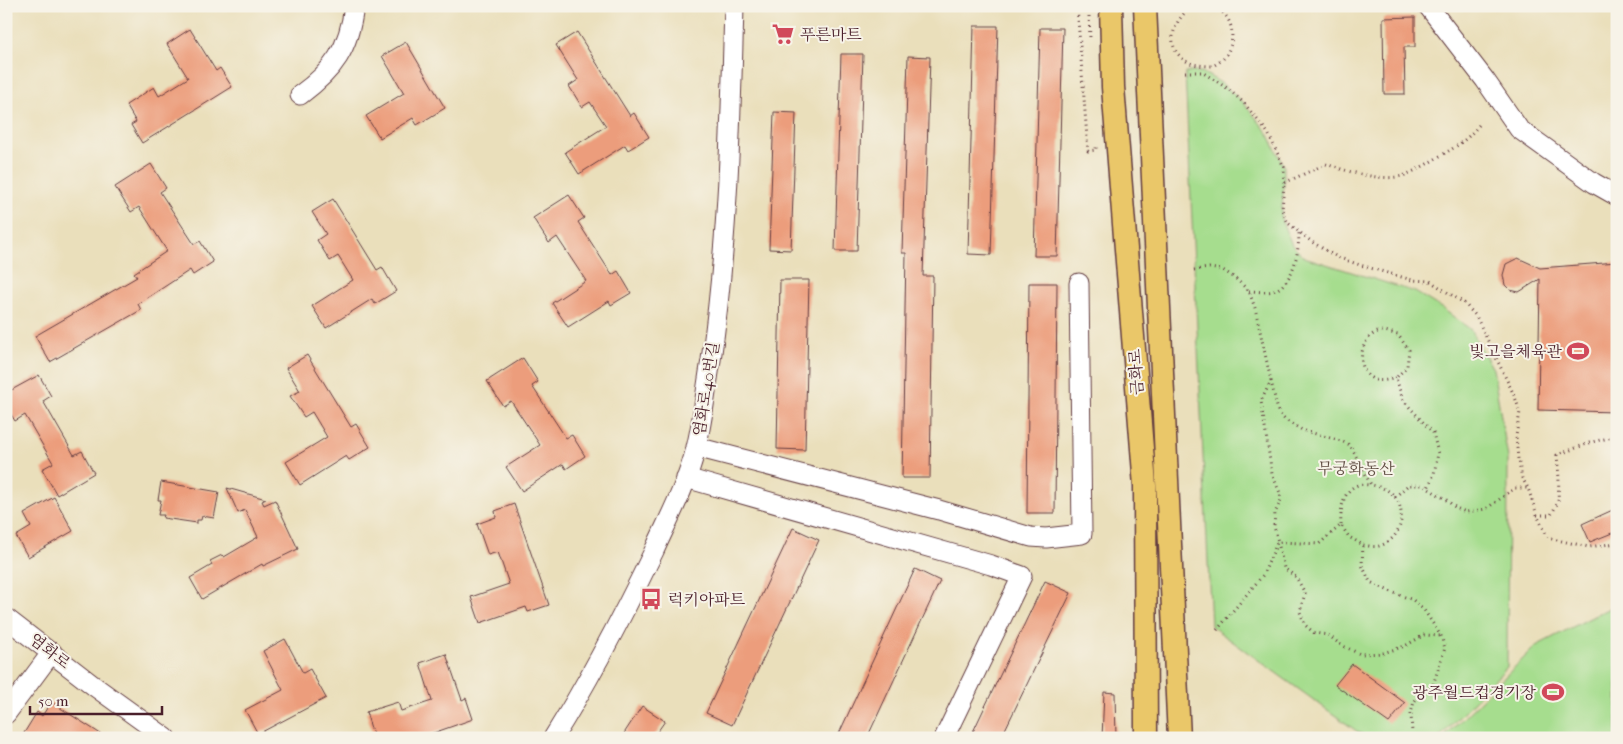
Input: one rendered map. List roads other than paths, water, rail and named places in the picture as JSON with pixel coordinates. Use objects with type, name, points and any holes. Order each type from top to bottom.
[{"type":"main road","name":"금화로","points":[[1111,6],[1113,87],[1145,486],[1146,738]]},
{"type":"main road","name":"금화로","points":[[1145,6],[1179,738]]},
{"type":"street","points":[[300,95],[316,83],[334,64],[348,36],[354,6]]},
{"type":"street","name":"염화로40번길","points":[[553,738],[591,675],[615,630],[669,519],[686,478],[696,447],[714,337],[723,266],[734,6]]},
{"type":"street","points":[[1428,6],[1485,80],[1519,129],[1594,184],[1617,196]]},
{"type":"street","points":[[696,447],[939,510],[1031,537],[1046,538],[1082,534],[1079,283]]},
{"type":"street","points":[[686,478],[1022,576],[944,738]]},
{"type":"street","name":"염화로","points":[[6,618],[94,686],[166,738]]},
{"type":"street","points":[[7,711],[52,652]]},
{"type":"place","name":"푸른마트","points":[[783,34]]},
{"type":"place","name":"빛고을체육관","points":[[1578,351]]},
{"type":"place","name":"럭키아파트","points":[[651,599]]},
{"type":"place","name":"광주월드컵경기장","points":[[1553,692]]},
{"type":"park label","name":"무궁화동산","points":[[1356,468]]}]
